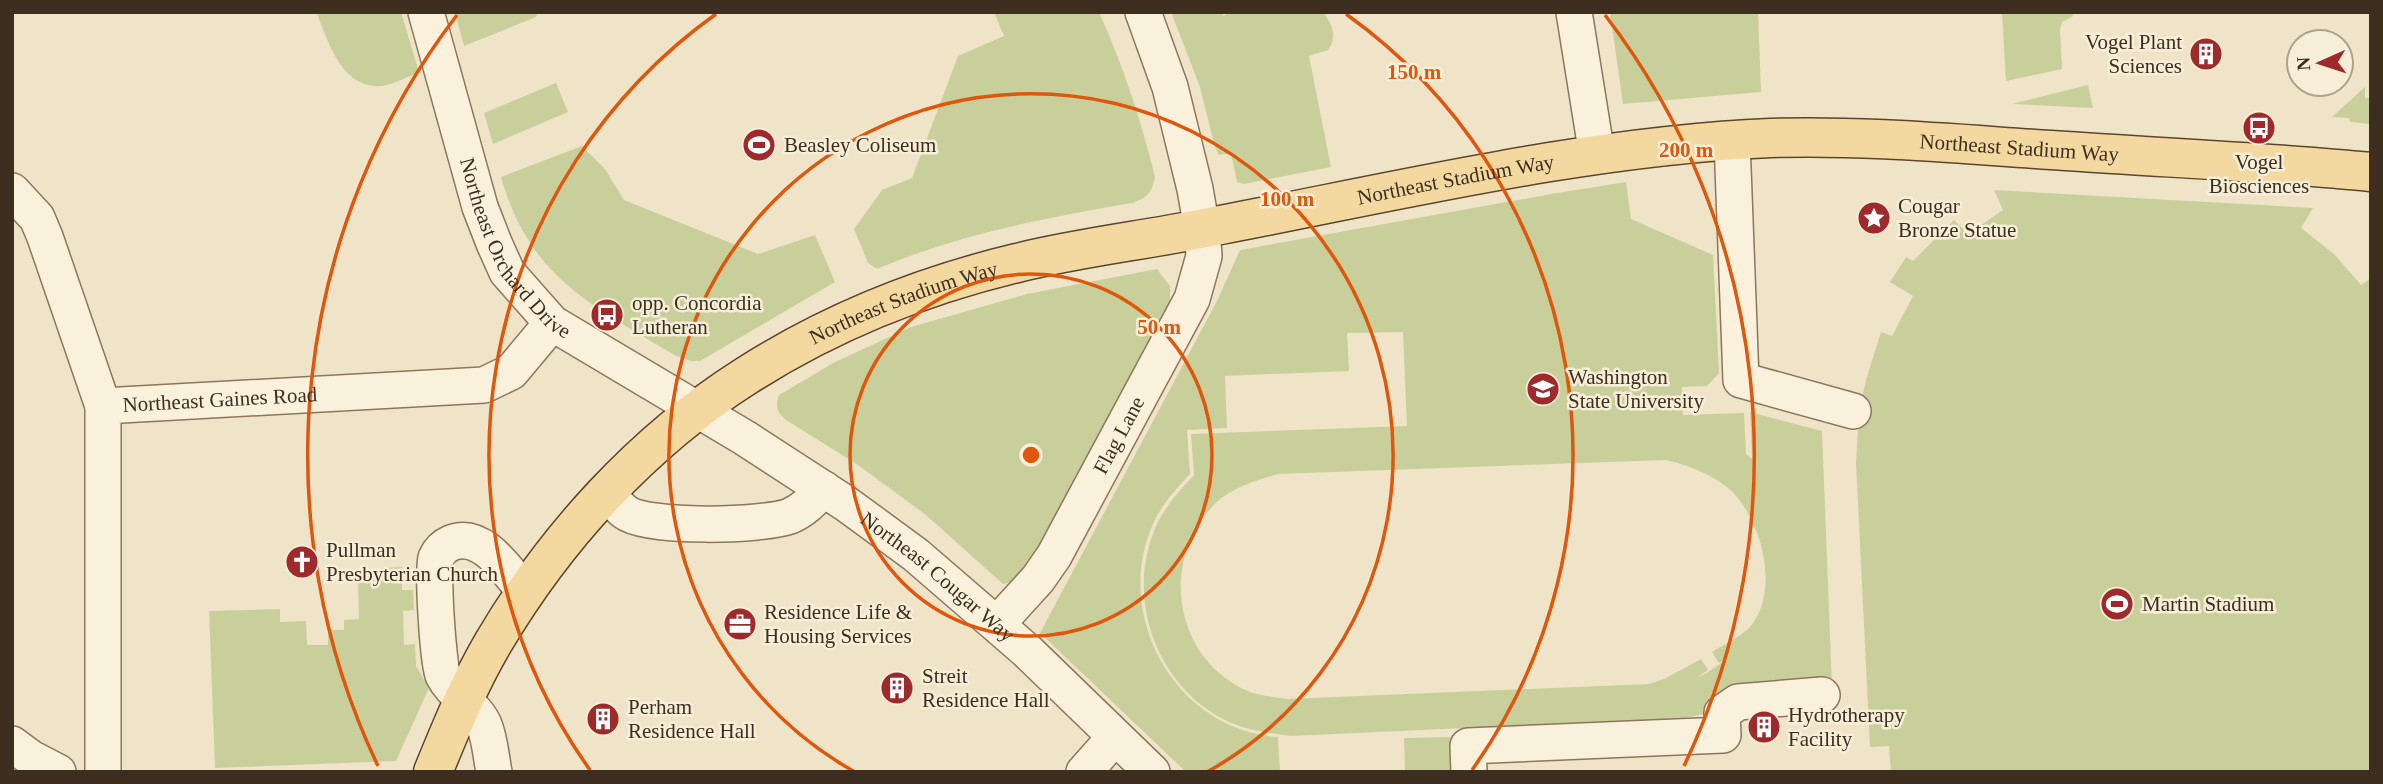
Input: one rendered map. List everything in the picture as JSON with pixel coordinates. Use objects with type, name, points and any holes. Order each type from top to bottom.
[{"type":"main road","name":"Northeast Stadium Way","points":[[433,772],[464,699],[491,646],[525,592],[568,535],[606,492],[657,443],[743,377],[801,344],[905,296],[1020,262],[1597,155],[1732,141],[1774,138],[1870,139],[2371,172]]},
{"type":"street","name":"Northeast Orchard Drive","points":[[426,12],[480,207],[507,272],[552,323],[665,392],[700,410]]},
{"type":"street","name":"Flag Lane","points":[[997,624],[1038,579],[1054,556],[1192,299],[1204,256],[1195,189],[1170,88],[1143,12]]},
{"type":"street","points":[[1574,12],[1597,155]]},
{"type":"street","points":[[1732,141],[1741,380],[1853,411]]},
{"type":"street","points":[[12,191],[30,209],[41,227],[103,406]]},
{"type":"street","name":"Northeast Gaines Road","points":[[103,772],[103,406],[484,385],[511,372],[552,323]]},
{"type":"street","name":"Northeast Cougar Way","points":[[700,410],[824,489],[916,555],[997,624],[1152,772]]},
{"type":"street","points":[[606,492],[625,513],[646,522],[711,524],[787,517],[804,509],[824,489]]},
{"type":"street","points":[[494,772],[484,724],[443,674],[437,610],[436,557],[445,545],[470,540],[495,557],[525,592]]},
{"type":"street","points":[[1469,772],[1468,746],[1723,735],[1722,713],[1738,702],[1822,695]]},
{"type":"street","points":[[1084,772],[1115,737]]},
{"type":"street","points":[[12,744],[58,772]]},
{"type":"green space","points":[[316,12],[401,12],[419,72],[382,86],[368,85],[356,80],[338,61]]},
{"type":"green space","points":[[455,12],[538,12],[536,17],[464,46]]},
{"type":"green space","points":[[994,12],[1099,12],[1137,114],[1155,177],[1152,187],[1145,197],[1132,203],[1035,221],[971,237],[877,269],[868,263],[854,229],[882,190],[912,178],[958,56],[1004,36]]},
{"type":"green space","points":[[1171,12],[1221,12],[1223,16],[1231,12],[1323,12],[1331,26],[1333,40],[1328,50],[1309,56],[1331,167],[1244,184],[1237,182],[1231,153],[1219,155],[1215,147],[1200,87]]},
{"type":"green space","points":[[1610,12],[1758,12],[1761,92],[1623,104]]},
{"type":"green space","points":[[2002,12],[2072,12],[2073,16],[2062,22],[2060,30],[2062,69],[2006,81]]},
{"type":"green space","points":[[556,83],[568,112],[493,144],[484,113]]},
{"type":"green space","points":[[2088,85],[2093,108],[2012,104]]},
{"type":"green space","points":[[2365,87],[2365,98],[2371,98],[2371,129],[2370,124],[2332,117]]},
{"type":"green space","points":[[582,146],[605,169],[624,200],[758,254],[815,235],[835,282],[700,361],[676,356],[617,321],[568,286],[547,265],[529,241],[513,212],[501,177]]},
{"type":"green space","points":[[1626,182],[1631,219],[1713,255],[1719,373],[1707,386],[1682,387],[1683,415],[1744,413],[1746,454],[1752,459],[1750,412],[1822,431],[1832,688],[1685,718],[1291,736],[1234,724],[1207,709],[1185,689],[1167,666],[1154,639],[1146,610],[1144,580],[1148,551],[1158,522],[1194,475],[1191,434],[1407,426],[1403,332],[1347,333],[1349,371],[1225,376],[1227,428],[1187,430],[1190,474],[1170,496],[1154,522],[1143,557],[1141,593],[1147,629],[1161,661],[1182,690],[1209,713],[1241,730],[1278,737],[1280,772],[1186,772],[1040,633],[1217,301],[1240,250]],"holes":[[[1666,460],[1707,474],[1728,488],[1750,517],[1764,556],[1766,577],[1758,614],[1748,629],[1712,652],[1719,663],[1724,661],[1698,677],[1708,670],[1701,659],[1649,684],[1287,699],[1250,692],[1225,678],[1205,658],[1191,635],[1183,610],[1181,583],[1185,556],[1195,530],[1219,500],[1251,483],[1278,474]]]},
{"type":"green space","name":"Martin Stadium","points":[[1994,190],[2313,208],[2301,228],[2334,254],[2361,285],[2371,278],[2371,772],[1891,772],[1889,746],[1870,747],[1856,462],[1859,413],[1866,380],[1881,332],[1892,336],[1913,296],[1890,282],[1906,257],[1913,261],[1954,220],[1968,234],[2003,210]]},
{"type":"green space","points":[[1157,269],[1170,286],[1170,304],[1027,570],[1013,582],[1003,584],[926,515],[858,465],[786,420],[778,409],[779,395],[835,362],[911,327],[1027,294]]},
{"type":"green space","points":[[402,567],[402,590],[413,590],[414,610],[403,611],[404,645],[415,644],[416,666],[429,688],[396,761],[215,768],[209,611],[280,609],[280,622],[306,621],[307,645],[328,645],[328,630],[344,630],[344,620],[359,619],[358,580],[381,579],[382,568]]},
{"type":"green space","points":[[1452,737],[1453,772],[1405,772],[1404,738]]},
{"type":"place","name":"Vogel Plant Sciences","points":[[2206,54]]},
{"type":"place","name":"Vogel Biosciences","points":[[2259,128]]},
{"type":"place","name":"Beasley Coliseum","points":[[759,145]]},
{"type":"place","name":"Cougar Bronze Statue","points":[[1874,218]]},
{"type":"place","name":"opp. Concordia Lutheran","points":[[607,315]]},
{"type":"place","name":"Washington State University","points":[[1543,389]]},
{"type":"place","name":"Pullman Presbyterian Church","points":[[302,562]]},
{"type":"place","name":"Martin Stadium","points":[[2117,604]]},
{"type":"place","name":"Residence Life & Housing Services","points":[[740,624]]},
{"type":"place","name":"Streit Residence Hall","points":[[897,688]]},
{"type":"place","name":"Perham Residence Hall","points":[[603,719]]},
{"type":"place","name":"Hydrotherapy Facility","points":[[1764,727]]}]
